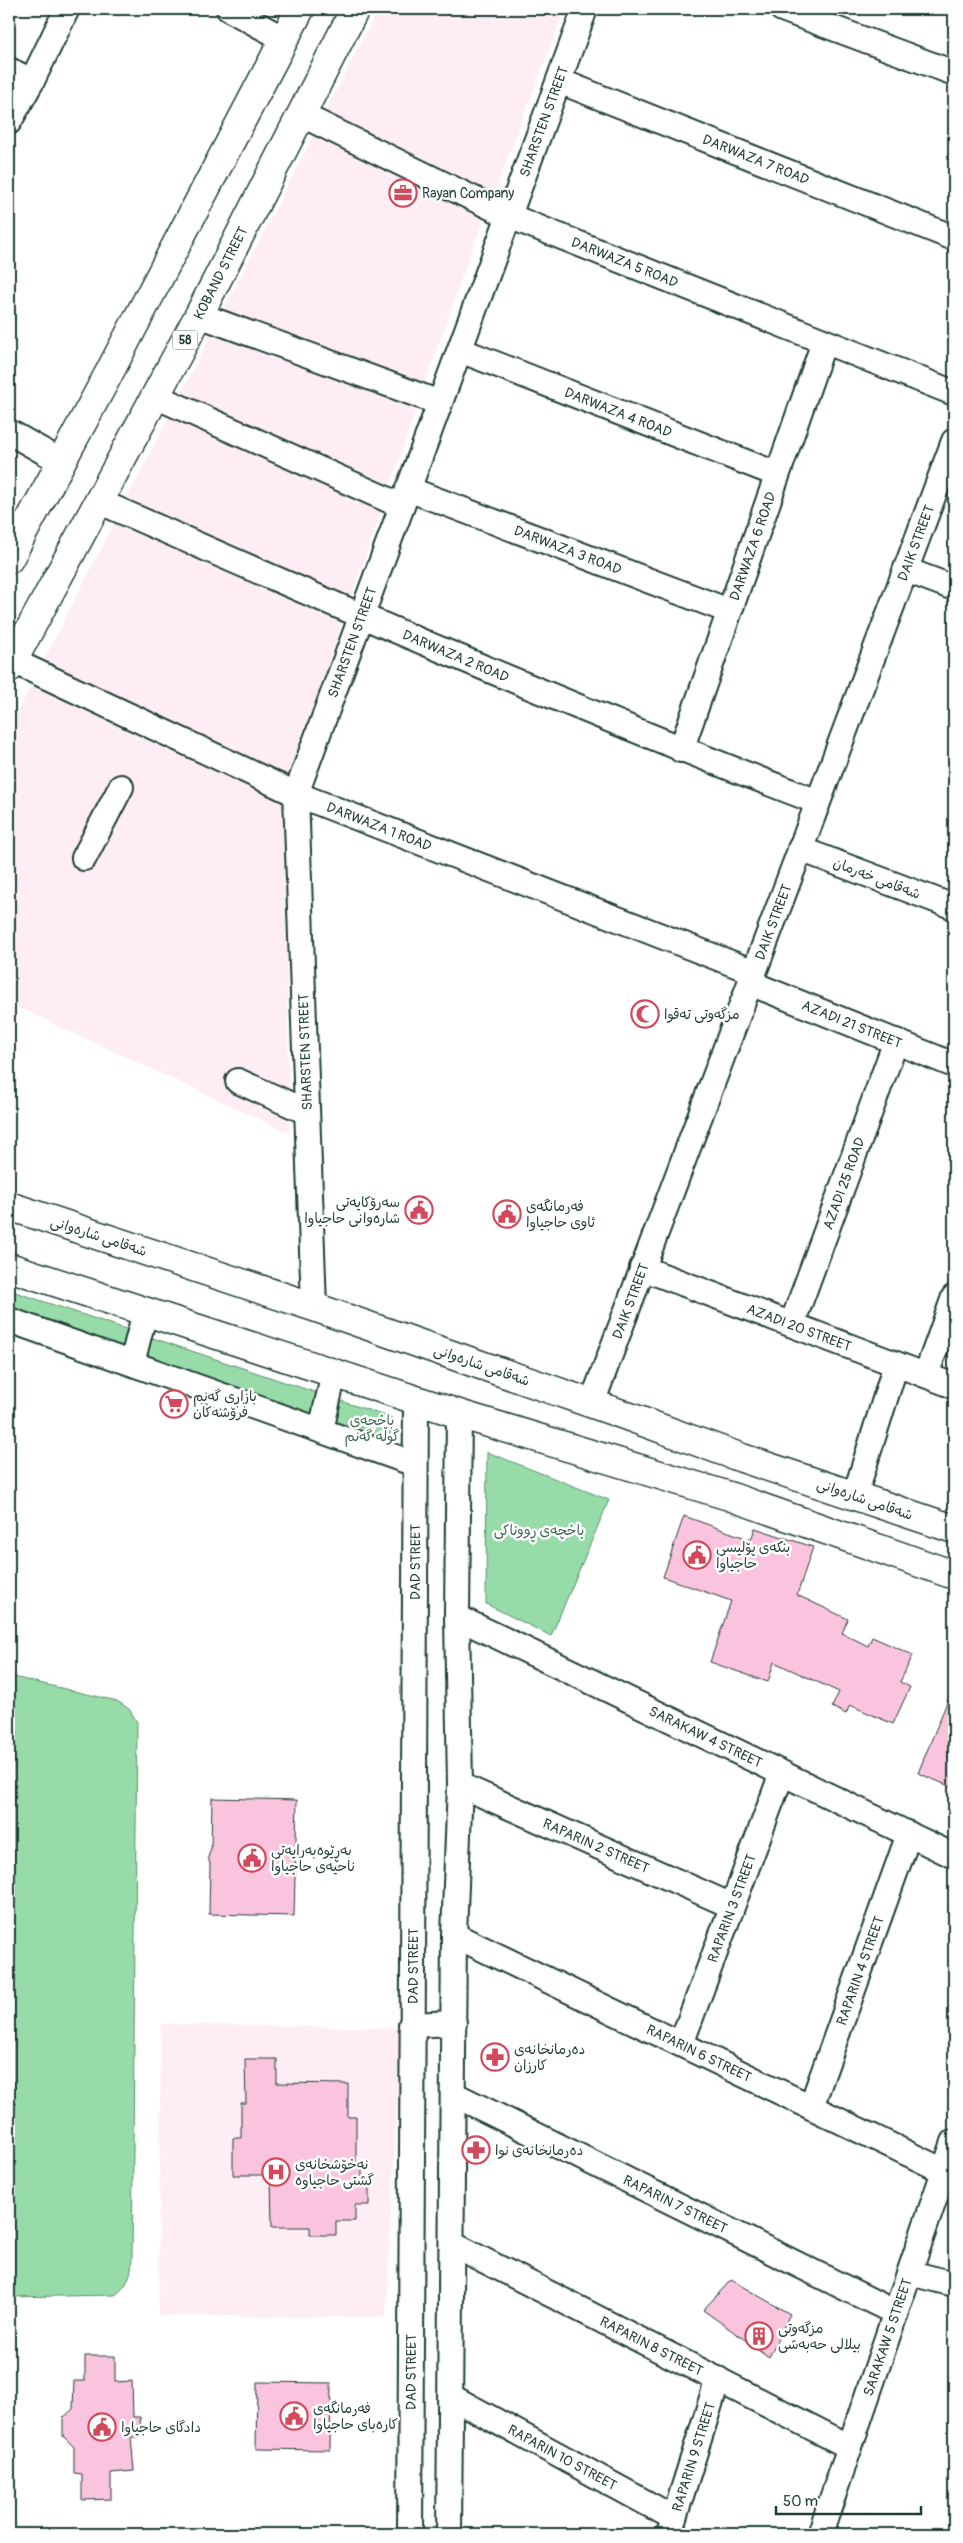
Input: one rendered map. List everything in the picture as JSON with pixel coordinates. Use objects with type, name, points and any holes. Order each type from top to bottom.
[{"type":"main road","points":[[9,559],[300,9]]},
{"type":"main road","name":"KOBAND STREET","points":[[11,665],[19,624],[98,501],[199,315],[355,9]]},
{"type":"main road","name":"شەقامی شارەوانی","points":[[9,1206],[314,1307],[592,1403],[742,1458],[954,1530]]},
{"type":"main road","points":[[9,1267],[459,1414],[729,1496],[954,1575]]},
{"type":"main road","points":[[729,1496],[742,1488],[747,1481],[748,1467],[742,1458]]},
{"type":"street","points":[[9,122],[32,81],[67,9]]},
{"type":"street","points":[[229,9],[284,39]]},
{"type":"street","name":"SHARSTEN STREET","points":[[314,1307],[296,794],[585,9]]},
{"type":"street","points":[[782,9],[954,73]]},
{"type":"street","points":[[9,70],[32,81]]},
{"type":"street","name":"DARWAZA 7 ROAD","points":[[559,81],[954,238]]},
{"type":"street","name":"DARWAZA 5 ROAD","points":[[302,115],[509,216],[954,393]]},
{"type":"street","points":[[199,315],[440,403]]},
{"type":"street","name":"DARWAZA 6 ROAD","points":[[681,750],[776,474],[824,342]]},
{"type":"street","name":"DARWAZA 4 ROAD","points":[[460,350],[776,474]]},
{"type":"street","name":"DARWAZA 3 ROAD","points":[[155,396],[405,498],[729,611]]},
{"type":"street","points":[[9,432],[62,462]]},
{"type":"street","name":"DAIK STREET","points":[[592,1403],[954,441]]},
{"type":"street","name":"DARWAZA 2 ROAD","points":[[98,501],[361,617],[681,750],[818,802]]},
{"type":"street","points":[[906,570],[954,588]]},
{"type":"street","name":"DARWAZA 1 ROAD","points":[[11,665],[296,794],[752,977]]},
{"type":"street","points":[[84,858],[122,787]]},
{"type":"street","name":"شەقامی خەرمان","points":[[800,849],[953,902]]},
{"type":"street","name":"AZADI 21 STREET","points":[[752,977],[896,1042],[954,1065]]},
{"type":"street","name":"AZADI 25 ROAD","points":[[792,1324],[896,1042]]},
{"type":"street","points":[[238,1081],[307,1112]]},
{"type":"street","name":"AZADI 20 STREET","points":[[642,1268],[954,1386]]},
{"type":"street","points":[[926,1375],[954,1297]]},
{"type":"street","points":[[132,1364],[145,1312]]},
{"type":"street","points":[[9,1320],[416,1464]]},
{"type":"street","points":[[855,1495],[896,1364]]},
{"type":"street","points":[[321,1430],[334,1373]]},
{"type":"street","name":"DAD STREET","points":[[410,2534],[411,2025],[416,1400]]},
{"type":"street","points":[[449,2534],[454,1934],[460,1786],[457,1617],[459,1414]]},
{"type":"street","name":"SARAKAW 4 STREET","points":[[457,1617],[954,1856]]},
{"type":"street","name":"RAPARIN 3 STREET","points":[[681,2044],[782,1773]]},
{"type":"street","name":"RAPARIN 2 STREET","points":[[460,1786],[732,1906]]},
{"type":"street","name":"RAPARIN 4 STREET","points":[[811,2107],[909,1834]]},
{"type":"street","name":"RAPARIN 6 STREET","points":[[454,1934],[944,2171]]},
{"type":"street","points":[[411,2025],[454,2023]]},
{"type":"street","name":"RAPARIN 7 STREET","points":[[453,2094],[896,2313]]},
{"type":"street","name":"SARAKAW 5 STREET","points":[[820,2534],[954,2142]]},
{"type":"street","name":"RAPARIN 8 STREET","points":[[452,2244],[850,2447]]},
{"type":"street","points":[[910,2272],[954,2284]]},
{"type":"street","name":"RAPARIN 9 STREET","points":[[672,2526],[718,2379]]},
{"type":"street","name":"RAPARIN 10 STREET","points":[[450,2396],[672,2526]]},
{"type":"shaded area","points":[[378,9],[565,9],[465,268],[311,714],[285,801],[289,1133],[9,1003],[9,728]]},
{"type":"shaded area","name":"نەخۆشخانەی گشتی حاجیاوە","points":[[161,2024],[401,2028],[386,2317],[158,2316]]},
{"type":"green space","name":"باخچەی گوڵە گەنم","points":[[9,1290],[392,1418],[388,1450],[9,1322]]},
{"type":"green space","name":"باخچەی ڕووناکی","points":[[487,1452],[609,1500],[551,1636],[486,1604]]},
{"type":"green space","points":[[9,1676],[117,1701],[129,1709],[137,1722],[132,2260],[128,2280],[115,2295],[9,2297]]},
{"type":"building","points":[[684,1516],[751,1540],[755,1528],[813,1547],[797,1595],[848,1619],[842,1633],[868,1646],[872,1637],[913,1655],[900,1682],[910,1687],[893,1724],[850,1705],[846,1714],[832,1707],[839,1692],[774,1662],[768,1682],[710,1662],[731,1601],[663,1577]]},
{"type":"building","points":[[954,1685],[954,1788],[918,1773]]},
{"type":"building","name":"بەڕێوەبەرایەتی ناحیەی حاجیاوا","points":[[212,1798],[297,1800],[294,1916],[209,1914],[210,1864],[208,1857],[211,1849]]},
{"type":"building","points":[[245,2059],[277,2059],[277,2083],[348,2084],[348,2117],[356,2117],[356,2165],[362,2166],[362,2186],[369,2186],[369,2205],[355,2205],[355,2221],[336,2221],[336,2235],[310,2235],[310,2227],[272,2227],[271,2175],[233,2175],[233,2138],[241,2138],[241,2103],[246,2103]]},
{"type":"building","name":"مزگەوتی بیلالی حەبەشی","points":[[731,2280],[790,2314],[769,2357],[703,2310]]},
{"type":"building","name":"دادگای حاجیاوا","points":[[85,2356],[115,2356],[115,2382],[132,2381],[133,2417],[140,2417],[141,2437],[131,2437],[134,2471],[111,2473],[111,2499],[82,2500],[82,2474],[74,2473],[74,2447],[63,2436],[63,2418],[73,2409],[74,2381],[85,2381]]},
{"type":"building","name":"فەرمانگەی کارەبای حاجیاوا","points":[[257,2382],[331,2383],[330,2450],[256,2449]]},
{"type":"place","name":"Rayan Company","points":[[403,193]]},
{"type":"place","name":"مزگەوتی تەقوا","points":[[645,1014]]},
{"type":"place","name":"سەرۆکایەتی شارەوانی حاجیاوا","points":[[419,1210]]},
{"type":"place","name":"فەرمانگەی ئاوی حاجیاوا","points":[[507,1214]]},
{"type":"place","name":"بازاڕی گەنم فرۆشەکان","points":[[174,1404]]},
{"type":"place","name":"بنکەی پۆلیسی حاجیاوا","points":[[697,1555]]},
{"type":"place","name":"بەڕێوەبەرایەتی ناحیەی حاجیاوا","points":[[252,1858]]},
{"type":"place","name":"دەرمانخانەی کارزان","points":[[495,2057]]},
{"type":"place","name":"دەرمانخانەی نوا","points":[[476,2150]]},
{"type":"place","name":"نەخۆشخانەی گشتی حاجیاوە","points":[[276,2172]]},
{"type":"place","name":"مزگەوتی بیلالی حەبەشی","points":[[759,2336]]},
{"type":"place","name":"فەرمانگەی کارەبای حاجیاوا","points":[[294,2416]]},
{"type":"place","name":"دادگای حاجیاوا","points":[[102,2427]]}]
